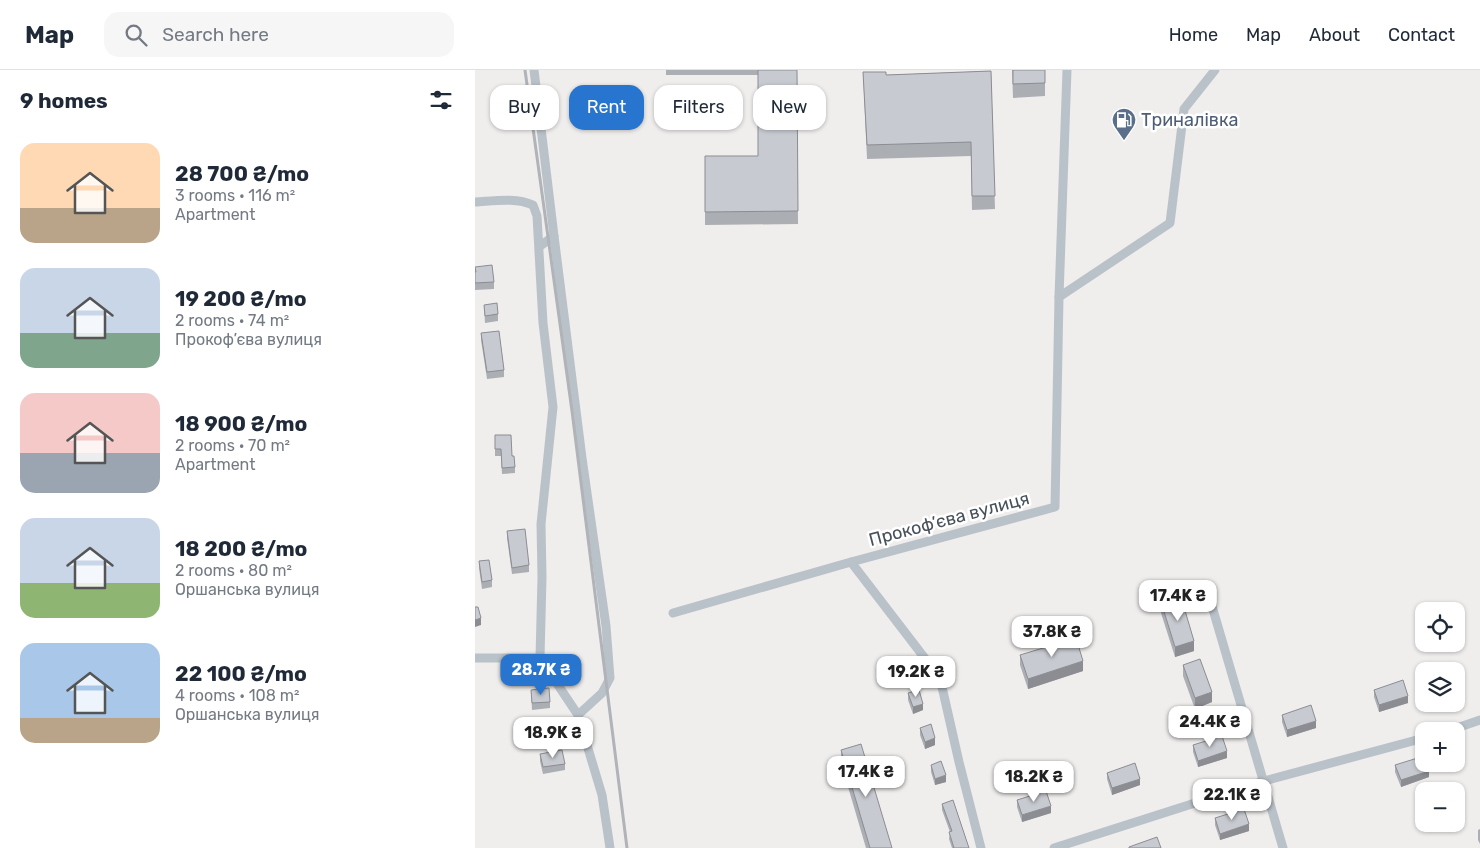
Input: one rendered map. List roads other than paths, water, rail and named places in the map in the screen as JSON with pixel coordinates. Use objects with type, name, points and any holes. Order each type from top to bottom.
[{"type":"street","points":[[534,70],[582,458],[606,626],[610,678],[601,693],[578,715]]},
{"type":"street","points":[[1059,297],[1067,70]]},
{"type":"street","points":[[1059,297],[1170,224],[1184,109],[1215,70]]},
{"type":"street","points":[[475,202],[528,202],[533,205],[537,216],[543,323],[553,407],[541,524],[540,658],[578,715],[602,795],[610,848]]},
{"type":"street","points":[[540,246],[554,236]]},
{"type":"street","name":"Прокоф’єва вулиця","points":[[673,613],[851,562],[1055,508],[1059,297]]},
{"type":"street","name":"Прокоф’єва вулиця","points":[[851,562],[940,678],[981,848]]},
{"type":"street","points":[[1209,596],[1283,848]]},
{"type":"street","points":[[475,658],[540,658]]},
{"type":"street","points":[[1465,725],[1480,720]]},
{"type":"street","points":[[1054,848],[1264,781],[1415,740]]},
{"type":"railway","points":[[525,70],[572,411],[627,848]]},
{"type":"place","name":"Триналівка","points":[[1124,141]]}]
